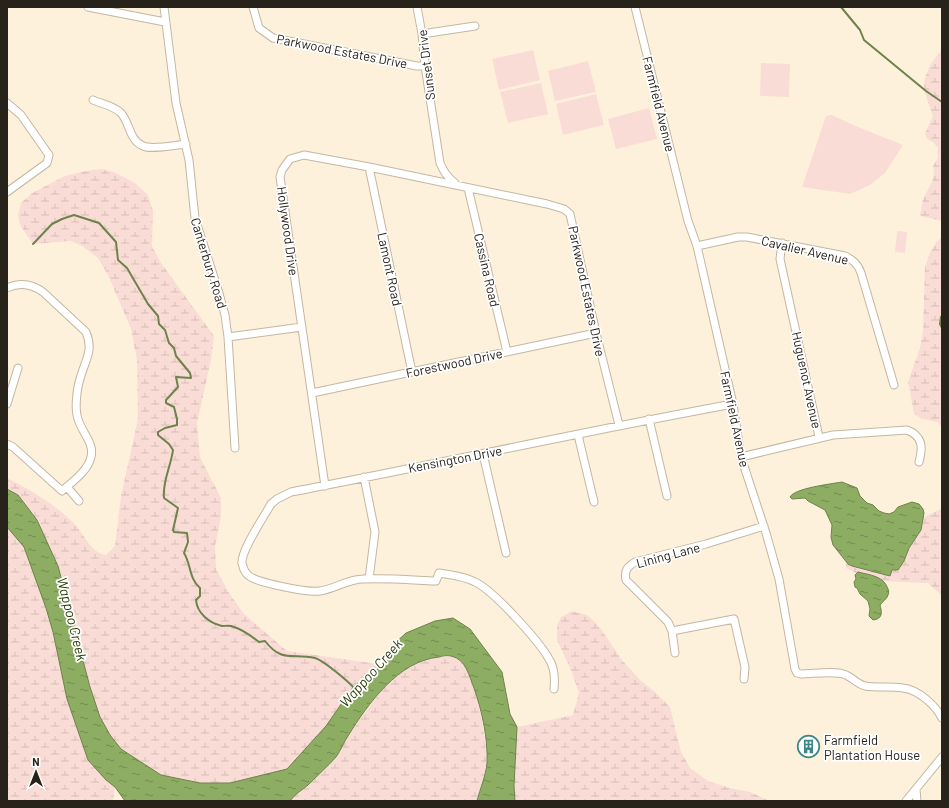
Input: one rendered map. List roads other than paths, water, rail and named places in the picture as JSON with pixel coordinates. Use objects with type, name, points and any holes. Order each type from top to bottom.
[{"type":"street","points":[[88,7],[165,22]]},
{"type":"street","name":"Canterbury Road","points":[[164,7],[174,76],[176,104],[189,160],[194,218],[225,315],[228,337],[235,448]]},
{"type":"street","name":"Parkwood Estates Drive","points":[[253,7],[259,28],[273,38],[417,66],[425,66]]},
{"type":"street","name":"Sunset Drive","points":[[418,7],[433,124],[440,162],[449,179],[458,185]]},
{"type":"street","name":"Farmfield Avenue","points":[[635,7],[688,221],[697,246],[733,404],[741,457],[764,526],[779,579],[794,669],[797,673],[801,674],[839,672],[846,674],[859,684],[865,686],[904,688],[920,695],[930,702],[937,709],[942,718]]},
{"type":"street","points":[[422,34],[475,26]]},
{"type":"street","points":[[93,100],[116,109],[127,122],[133,137],[143,147],[150,148],[186,144]]},
{"type":"street","points":[[7,103],[21,115],[49,155],[47,163],[7,192]]},
{"type":"street","name":"Hollywood Drive","points":[[325,486],[280,177],[282,170],[290,159],[304,155],[468,188]]},
{"type":"street","name":"Lamont Road","points":[[369,167],[412,372]]},
{"type":"street","name":"Parkwood Estates Drive","points":[[468,188],[547,204],[564,209],[570,214],[618,425]]},
{"type":"street","name":"Cassina Road","points":[[468,188],[507,352]]},
{"type":"street","name":"Cavalier Avenue","points":[[697,246],[738,237],[747,237],[844,256],[853,260],[859,267],[894,385]]},
{"type":"street","name":"Huguenot Avenue","points":[[741,457],[819,438],[780,259],[782,244]]},
{"type":"street","points":[[7,288],[13,285],[25,284],[36,287],[86,332],[90,341],[90,350],[78,384],[77,414],[80,426],[92,447],[92,455],[89,465],[62,491],[13,447],[7,444]]},
{"type":"street","points":[[228,337],[302,326]]},
{"type":"street","name":"Forestwood Drive","points":[[312,393],[596,333]]},
{"type":"street","points":[[7,404],[18,368]]},
{"type":"street","name":"Kensington Drive","points":[[368,578],[350,580],[319,592],[308,592],[258,581],[249,576],[243,569],[242,561],[245,549],[272,504],[277,498],[291,492],[578,435],[618,425],[733,404]]},
{"type":"street","points":[[649,419],[667,496]]},
{"type":"street","points":[[819,438],[833,435],[907,430],[914,433],[922,446],[919,462]]},
{"type":"street","points":[[578,435],[594,502]]},
{"type":"street","points":[[483,454],[506,553]]},
{"type":"street","points":[[364,478],[375,532],[368,578],[436,581],[439,573],[474,581],[506,607],[550,659],[554,670],[554,689]]},
{"type":"street","points":[[67,486],[79,501]]},
{"type":"street","name":"Lining Lane","points":[[675,653],[672,631],[668,622],[626,580],[626,570],[628,566],[635,562],[706,544],[764,526]]},
{"type":"street","points":[[672,631],[734,619],[746,667],[744,679]]},
{"type":"street","points":[[906,801],[942,757]]},
{"type":"street","points":[[916,789],[917,801]]},
{"type":"water","points":[[842,482],[857,488],[860,496],[867,503],[873,505],[879,511],[884,513],[889,514],[894,512],[898,507],[912,502],[919,504],[923,509],[924,513],[921,530],[909,548],[904,561],[898,570],[892,570],[890,576],[848,564],[833,545],[831,537],[832,525],[825,510],[805,498],[792,499],[790,497],[799,491]]},
{"type":"water","name":"Wappoo Creek","points":[[7,489],[18,495],[37,520],[58,566],[90,687],[100,717],[110,735],[121,749],[161,775],[200,783],[230,783],[287,769],[326,726],[353,687],[370,673],[385,665],[395,643],[406,633],[435,621],[453,618],[470,629],[502,672],[510,714],[517,727],[514,786],[515,801],[477,801],[487,763],[487,744],[482,715],[477,697],[464,664],[451,656],[443,656],[424,660],[397,675],[365,711],[336,757],[290,801],[125,801],[115,787],[106,780],[88,760],[67,699],[53,632],[46,608],[24,547],[7,527]]},
{"type":"water","points":[[858,572],[872,575],[880,579],[888,589],[889,592],[886,599],[880,605],[881,615],[879,618],[873,620],[869,616],[870,609],[868,601],[855,587],[855,575]]},
{"type":"waterway","points":[[841,7],[860,30],[864,40],[926,91],[942,102]]},
{"type":"waterway","name":"Wappoo Creek","points":[[33,244],[52,224],[74,215],[99,223],[116,242],[118,260],[127,268],[148,304],[158,316],[159,324],[165,330],[169,343],[174,348],[176,356],[190,373],[191,378],[176,377],[178,387],[166,400],[166,403],[174,407],[177,425],[165,428],[158,432],[158,435],[169,444],[173,450],[165,480],[164,498],[178,508],[173,530],[174,532],[187,533],[188,542],[184,553],[192,576],[200,588],[200,596],[196,600],[201,613],[204,617],[217,625],[232,626],[244,631],[259,642],[265,641],[271,648],[282,655],[315,658],[336,672],[354,688]]},
{"type":"waterway","points":[[942,240],[942,252]]},
{"type":"waterway","points":[[942,316],[940,324],[942,328]]},
{"type":"place","name":"Farmfield Plantation House","points":[[808,747]]}]
